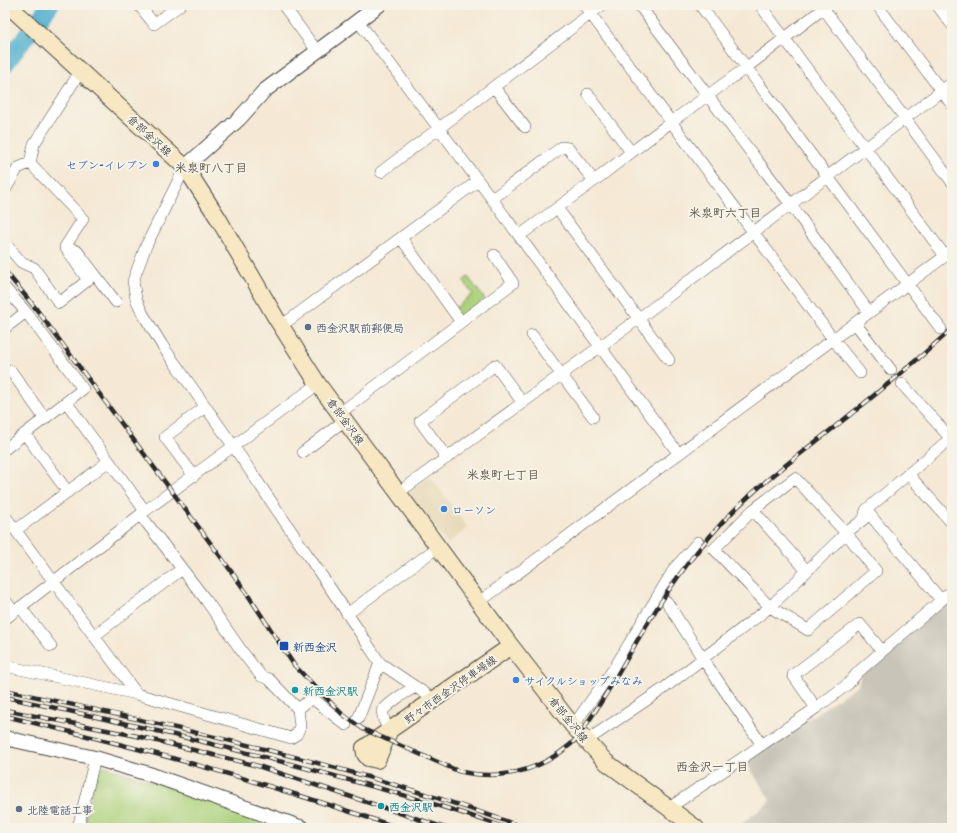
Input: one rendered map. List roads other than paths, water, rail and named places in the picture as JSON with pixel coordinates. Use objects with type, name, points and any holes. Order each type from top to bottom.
[{"type":"main road","name":"倉部金沢線","points":[[8,5],[185,167],[201,191],[281,326],[318,384],[511,646],[573,726],[606,762],[696,828]]},
{"type":"main road","name":"野々市西金沢停車場線","points":[[389,732],[511,646]]},
{"type":"street","points":[[139,5],[154,24],[180,5]]},
{"type":"street","points":[[283,5],[317,52]]},
{"type":"street","points":[[379,5],[264,91],[239,119],[185,167],[146,246],[133,281],[136,299],[152,329],[380,663],[435,700]]},
{"type":"street","points":[[381,172],[494,87],[587,9],[602,5]]},
{"type":"street","points":[[639,5],[791,205],[869,312]]},
{"type":"street","points":[[700,5],[941,329]]},
{"type":"street","points":[[479,602],[678,453],[949,254],[866,148],[760,5]]},
{"type":"street","points":[[877,5],[952,105]]},
{"type":"street","points":[[937,5],[952,25]]},
{"type":"street","points":[[519,236],[747,67],[824,6],[952,182]]},
{"type":"street","points":[[587,9],[860,373]]},
{"type":"street","points":[[358,21],[492,199],[678,453]]},
{"type":"street","points":[[30,163],[34,144],[80,72]]},
{"type":"street","points":[[398,493],[638,319],[952,83]]},
{"type":"street","points":[[494,87],[525,127]]},
{"type":"street","points":[[588,94],[631,152]]},
{"type":"street","points":[[492,199],[562,147],[568,148],[594,181]]},
{"type":"street","points":[[5,190],[18,168],[30,163]]},
{"type":"street","points":[[30,163],[83,219],[66,247]]},
{"type":"street","points":[[281,326],[478,181]]},
{"type":"street","points":[[556,208],[669,360]]},
{"type":"street","points":[[401,238],[461,322]]},
{"type":"street","points":[[5,243],[21,262],[34,268],[59,303],[88,280],[66,247]]},
{"type":"street","points":[[66,247],[77,251],[116,302]]},
{"type":"street","points":[[303,452],[342,417],[461,322],[513,283],[494,255]]},
{"type":"street","points":[[5,288],[26,312],[83,389],[25,434],[7,444]]},
{"type":"street","points":[[5,328],[26,312]]},
{"type":"street","points":[[855,323],[891,370]]},
{"type":"street","points":[[532,335],[593,417]]},
{"type":"street","points":[[447,458],[420,421],[494,365],[523,402]]},
{"type":"street","points":[[11,371],[45,419]]},
{"type":"street","points":[[13,612],[142,513],[318,384]]},
{"type":"street","points":[[586,741],[663,689],[770,607],[846,533],[864,519],[866,510],[951,438],[902,384]]},
{"type":"street","points":[[5,666],[137,694],[291,738],[297,734],[300,726],[298,709],[269,679],[261,676],[206,600],[146,522],[142,513],[109,461],[67,402]]},
{"type":"street","points":[[194,476],[165,437],[205,407]]},
{"type":"street","points":[[25,434],[68,492]]},
{"type":"street","points":[[16,530],[109,461]]},
{"type":"street","points":[[908,474],[952,523]]},
{"type":"street","points":[[795,478],[846,533],[876,571],[808,630],[770,607],[714,549],[754,510],[795,478]]},
{"type":"street","points":[[754,510],[807,571]]},
{"type":"street","points":[[866,510],[941,600]]},
{"type":"street","points":[[5,516],[54,580],[137,694]]},
{"type":"street","points":[[573,726],[615,667],[674,569],[698,542]]},
{"type":"street","points":[[347,614],[438,547]]},
{"type":"street","points":[[94,636],[182,569]]},
{"type":"street","points":[[669,808],[816,708],[848,684],[858,672],[952,591]]},
{"type":"street","points":[[5,600],[13,612],[51,646]]},
{"type":"street","points":[[667,602],[703,659],[762,745]]},
{"type":"street","points":[[816,708],[793,675],[860,624],[882,651]]},
{"type":"street","points":[[358,719],[380,663]]},
{"type":"street","points":[[389,732],[382,711],[391,702],[416,687]]},
{"type":"street","points":[[298,709],[312,698],[346,725]]},
{"type":"street","points":[[5,738],[95,758],[152,775],[303,828]]},
{"type":"street","points":[[78,828],[95,758]]},
{"type":"waterway","points":[[5,64],[50,5]]},
{"type":"railway","points":[[5,271],[37,310],[223,560],[294,665],[342,714],[363,729],[458,771],[488,775],[518,772],[532,767],[559,754],[571,744],[580,734],[614,681],[645,627],[676,579],[725,519],[769,478],[878,393],[952,329]]},
{"type":"railway","points":[[5,690],[202,734],[333,767],[462,806],[525,828]]},
{"type":"railway","points":[[5,697],[214,744],[401,794],[506,828]]},
{"type":"railway","points":[[5,710],[137,736],[258,766],[445,828]]},
{"type":"railway","points":[[5,716],[109,741],[213,769],[400,828]]},
{"type":"place","name":"セブン-イレブン","points":[[156,164]]},
{"type":"place","name":"西金沢駅前郵便局","points":[[308,327]]},
{"type":"place","name":"ローソン","points":[[444,509]]},
{"type":"place","name":"新西金沢","points":[[284,646]]},
{"type":"place","name":"サイクルショップみなみ","points":[[516,680]]},
{"type":"place","name":"新西金沢駅","points":[[295,690]]},
{"type":"place","name":"西金沢駅","points":[[381,806]]},
{"type":"place","name":"北陸電話工事","points":[[19,809]]},
{"type":"district","name":"米泉町八丁目","points":[[211,167]]},
{"type":"district","name":"米泉町六丁目","points":[[725,212]]},
{"type":"district","name":"米泉町七丁目","points":[[503,474]]},
{"type":"district","name":"西金沢一丁目","points":[[712,766]]}]
